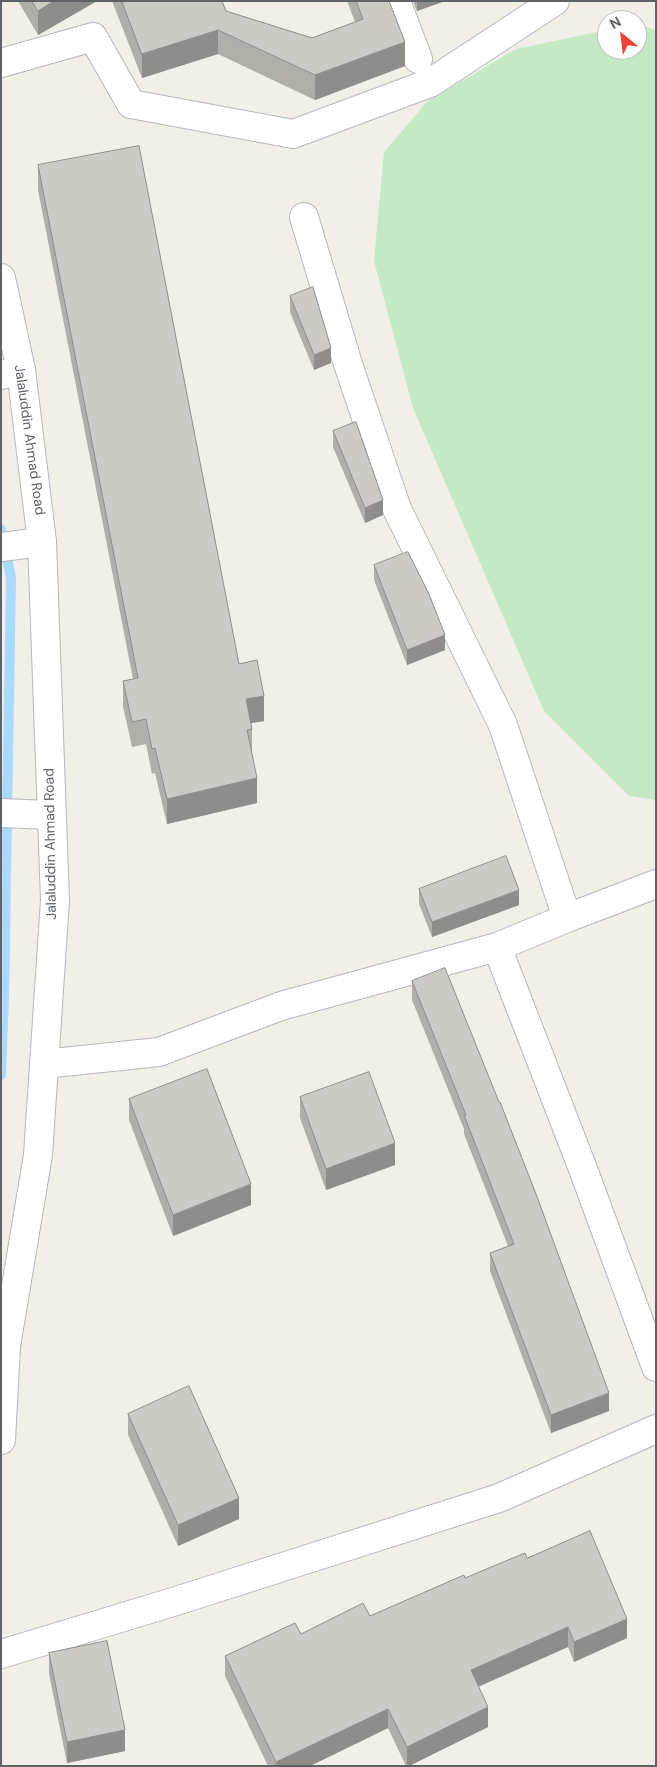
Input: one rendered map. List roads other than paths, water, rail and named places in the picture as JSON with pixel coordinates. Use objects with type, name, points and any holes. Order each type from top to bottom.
[{"type":"street","points":[[396,1],[418,59]]},
{"type":"street","points":[[1,63],[93,38],[131,104],[293,134],[430,83],[555,1]]},
{"type":"street","points":[[304,217],[348,364],[397,510],[503,725],[568,918]]},
{"type":"street","name":"Jalaluddin Ahmad Road","points":[[1,278],[11,373],[42,542],[55,900],[38,1155],[4,1346],[1,1440]]},
{"type":"street","points":[[1,547],[42,542]]},
{"type":"street","points":[[1,813],[51,815]]},
{"type":"street","points":[[44,1064],[159,1052],[281,1006],[497,947],[656,884]]},
{"type":"street","points":[[497,947],[583,1169],[656,1367]]},
{"type":"street","points":[[1,1654],[183,1599],[499,1498],[656,1429]]},
{"type":"waterway","points":[[1,529],[11,578],[1,1075]]}]
